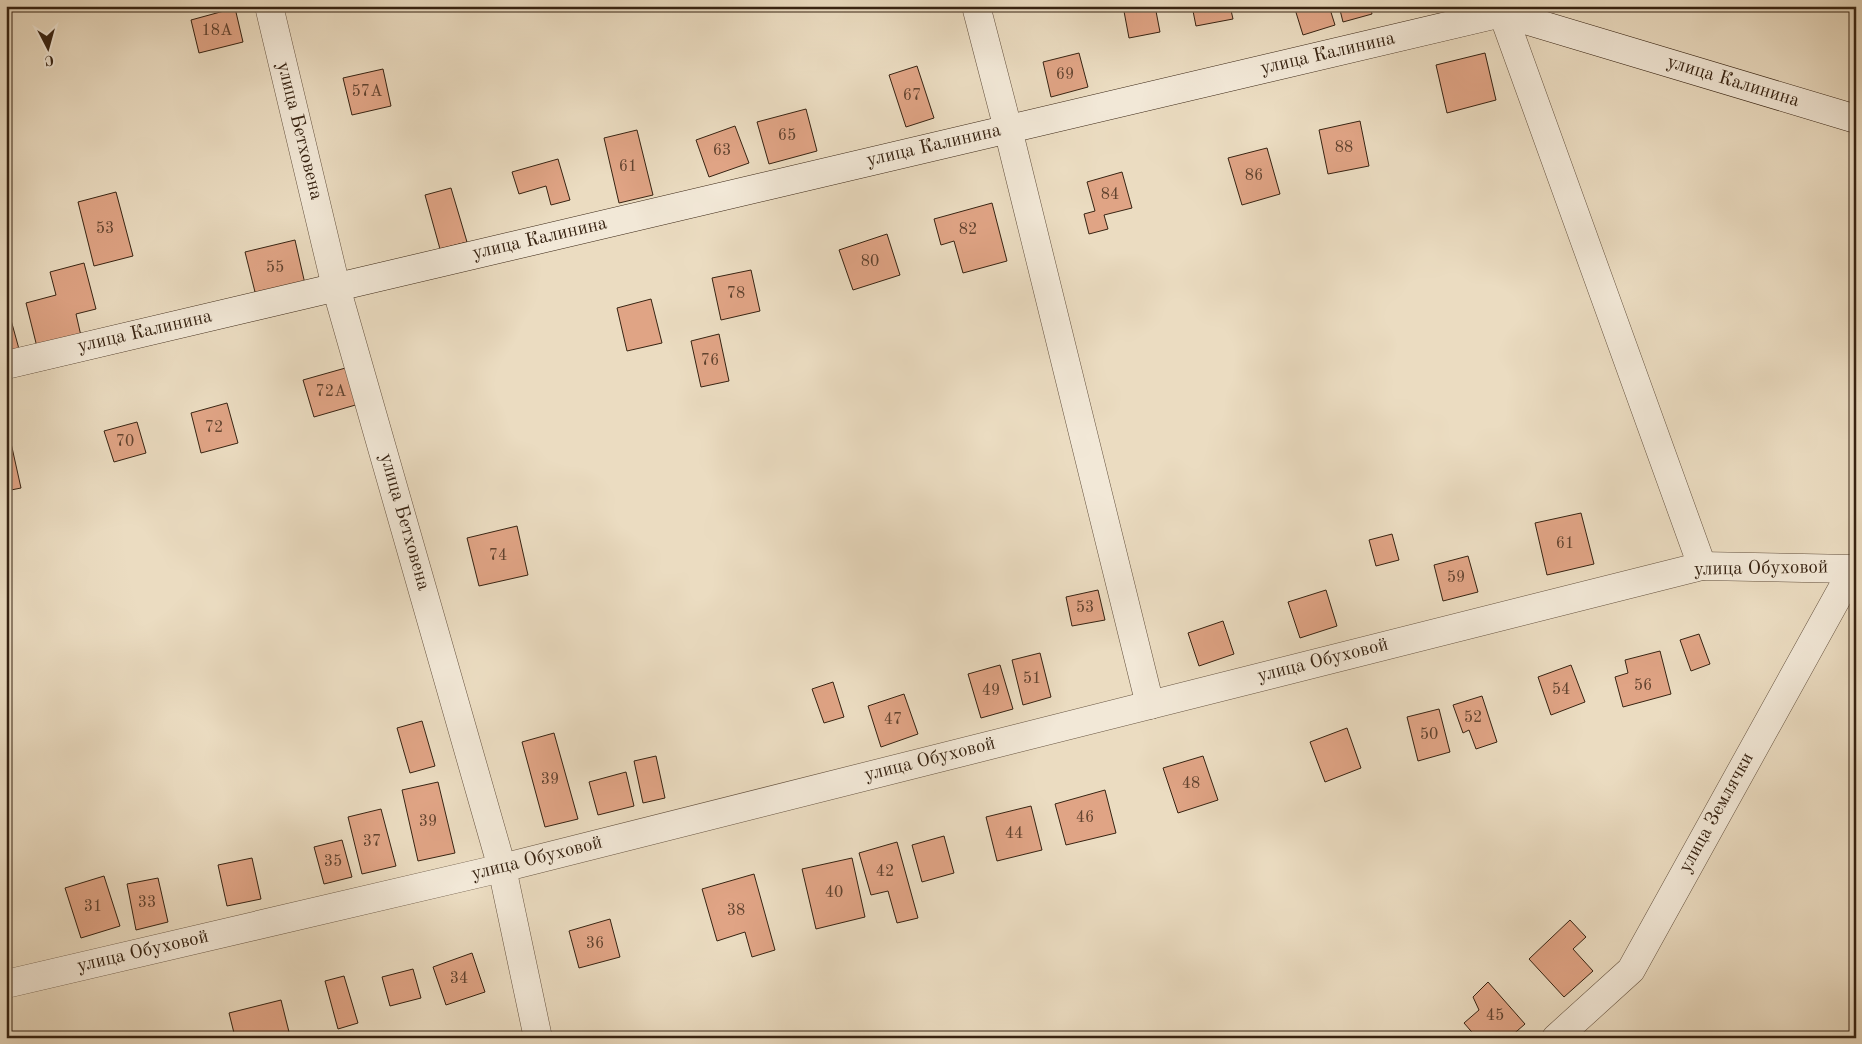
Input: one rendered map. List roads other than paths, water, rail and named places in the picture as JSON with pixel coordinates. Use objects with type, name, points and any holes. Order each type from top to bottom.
[{"type":"street","name":"улица Бетховена","points":[[269,6],[336,287],[502,868],[538,1038]]},
{"type":"street","points":[[976,6],[1150,705]]},
{"type":"street","name":"улица Калинина","points":[[6,365],[1008,129],[1501,10],[1856,119]]},
{"type":"street","points":[[1501,10],[1702,566]]},
{"type":"street","name":"улица Обуховой","points":[[6,984],[502,868],[1702,566],[1855,571]]},
{"type":"street","name":"улица Землячки","points":[[1556,1038],[1631,970],[1855,571]]}]
